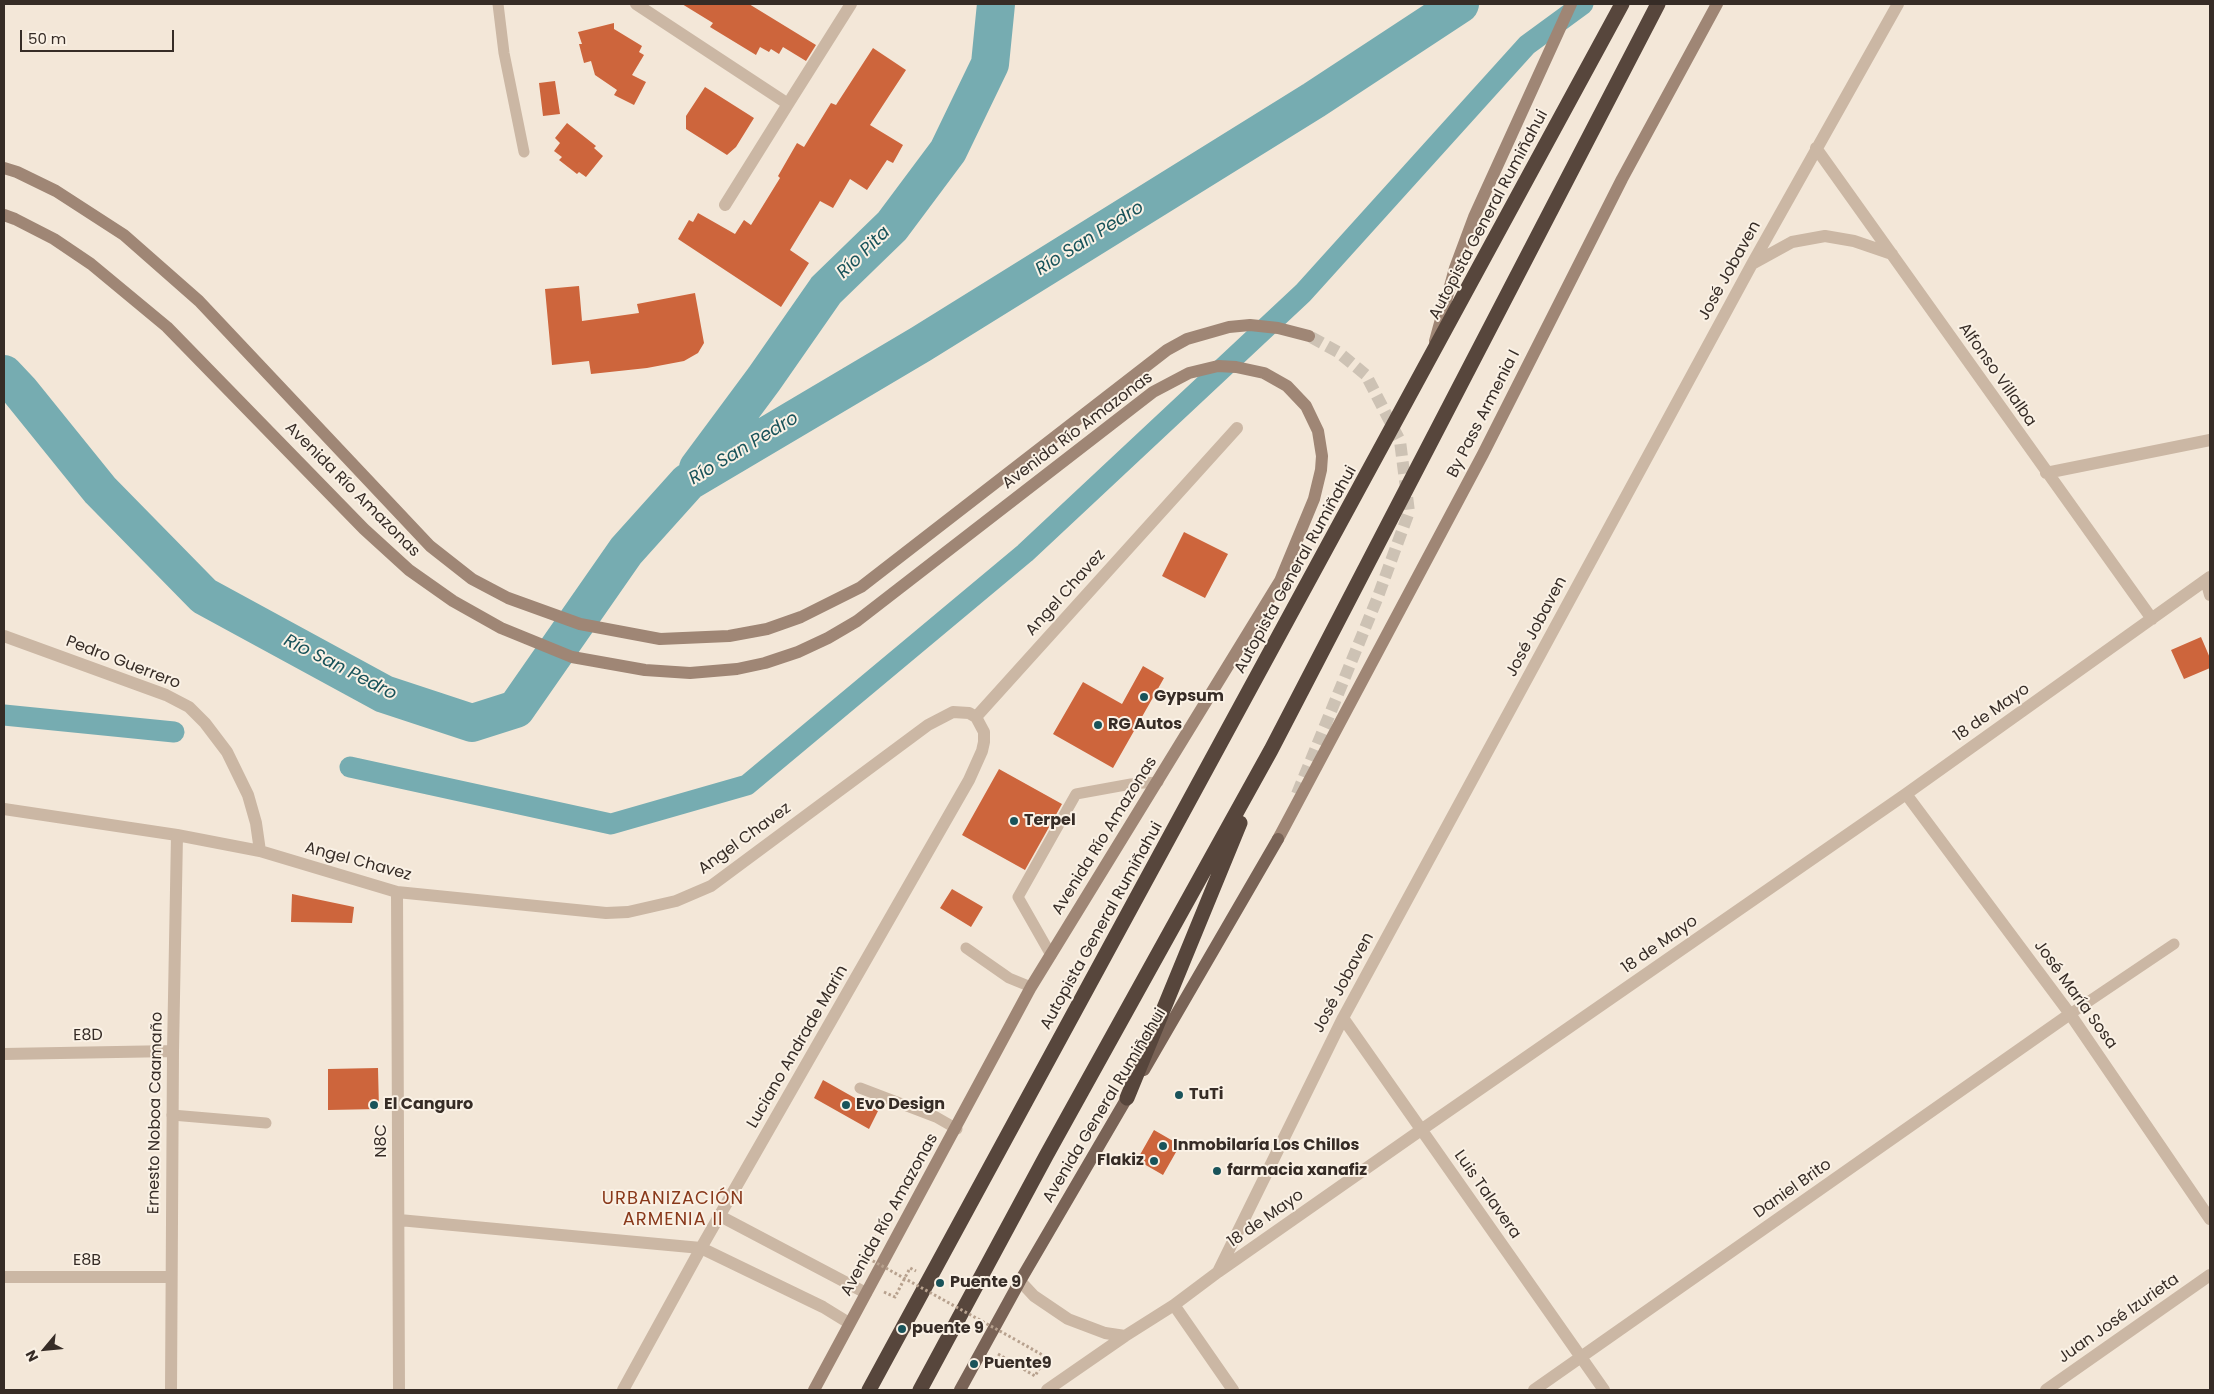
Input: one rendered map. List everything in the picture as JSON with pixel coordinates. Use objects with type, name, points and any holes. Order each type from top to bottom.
[{"type":"highway","name":"Autopista General Rumiñahui","points":[[869,1390],[1428,365],[1622,4]]},
{"type":"highway","points":[[920,1390],[1046,1156],[1271,750],[1658,4]]},
{"type":"highway","points":[[1127,1098],[1271,750]]},
{"type":"main road","points":[[1428,365],[1455,268],[1474,216],[1571,4]]},
{"type":"main road","name":"By Pass Armenia I","points":[[1278,839],[1482,454],[1622,179],[1717,4]]},
{"type":"main road","name":"Avenida Río Amazonas","points":[[4,168],[56,191],[124,235],[199,301],[430,546],[472,579],[508,598],[580,624],[660,638],[729,636],[767,629],[801,617],[861,586],[1167,350],[1187,339],[1208,331],[1250,325],[1278,328],[1309,336]]},
{"type":"main road","name":"Avenida Río Amazonas","points":[[4,215],[54,239],[92,264],[167,327],[364,529],[409,570],[453,601],[501,628],[572,657],[645,670],[690,673],[737,669],[798,652],[828,638],[857,621],[1153,392],[1189,373],[1218,366],[1236,367],[1264,373],[1287,386],[1306,406],[1318,431],[1322,456],[1321,470],[1314,499],[1280,580],[1031,987],[957,1129],[814,1390]]},
{"type":"main road","points":[[1278,839],[1288,815]]},
{"type":"main road","name":"Avenida General Rumiñahui","points":[[960,1390],[1020,1281],[1172,1024],[1278,839]]},
{"type":"street","points":[[636,4],[788,104]]},
{"type":"street","points":[[725,205],[851,4]]},
{"type":"street","name":"José Jobaven","points":[[1218,1272],[1343,1018],[1752,264],[1898,4]]},
{"type":"street","name":"Alfonso Villalba","points":[[1816,148],[2152,619]]},
{"type":"street","points":[[1752,264],[1792,242],[1825,236],[1854,241],[1892,254]]},
{"type":"street","name":"Angel Chavez","points":[[4,809],[177,835],[260,852],[397,892],[606,913],[643,910],[676,901],[711,886],[928,725],[953,712],[969,713],[976,717],[1237,428]]},
{"type":"street","points":[[2046,472],[2210,440]]},
{"type":"street","points":[[2208,579],[2210,595]]},
{"type":"street","name":"18 de Mayo","points":[[1047,1390],[1125,1336],[1174,1306],[1218,1272],[1906,794],[2208,579]]},
{"type":"street","name":"Pedro Guerrero","points":[[4,636],[166,695],[189,708],[206,723],[226,752],[248,795],[256,823],[260,852]]},
{"type":"street","name":"Luciano Andrade Marin","points":[[623,1390],[701,1248],[976,766],[984,742],[984,732],[976,717]]},
{"type":"street","name":"José María Sosa","points":[[1906,794],[2070,1014],[2210,1220]]},
{"type":"street","name":"Ernesto Noboa Caamaño","points":[[171,1390],[172,1116],[177,835]]},
{"type":"street","name":"N8C","points":[[397,892],[399,1390]]},
{"type":"street","name":"Daniel Brito","points":[[1534,1390],[2070,1014]]},
{"type":"street","name":"Luis Talavera","points":[[1343,1018],[1604,1390]]},
{"type":"street","name":"E8D","points":[[4,1054],[173,1051]]},
{"type":"street","points":[[720,1216],[866,1293]]},
{"type":"street","points":[[399,1220],[701,1248],[823,1307],[849,1323]]},
{"type":"street","name":"Juan José Izurieta","points":[[2046,1390],[2210,1275]]},
{"type":"street","name":"E8B","points":[[4,1277],[171,1276]]},
{"type":"street","points":[[1020,1281],[1040,1300],[1068,1318],[1105,1332],[1125,1336]]},
{"type":"street","points":[[1174,1306],[1233,1390]]},
{"type":"lane","points":[[498,4],[504,53],[524,152]]},
{"type":"lane","points":[[1051,955],[1018,897],[1076,794],[1123,785],[1158,782]]},
{"type":"lane","points":[[2070,1014],[2174,944]]},
{"type":"lane","points":[[966,948],[1009,978],[1031,987]]},
{"type":"lane","points":[[860,1088],[936,1117],[957,1129]]},
{"type":"lane","points":[[172,1116],[266,1123]]},
{"type":"path","points":[[875,1237],[864,1256],[1046,1357],[1035,1376],[984,1346]]},
{"type":"building","points":[[682,4],[749,4],[816,45],[806,61],[783,47],[779,54],[771,49],[769,52],[760,47],[756,55],[710,27],[713,23]]},
{"type":"building","points":[[614,23],[614,29],[642,46],[639,52],[644,55],[632,75],[646,82],[634,105],[614,95],[617,90],[595,75],[591,61],[584,63],[579,44],[582,44],[578,32]]},
{"type":"building","points":[[873,48],[906,70],[870,125],[903,145],[893,163],[887,160],[867,190],[850,179],[833,208],[820,201],[790,250],[809,263],[781,307],[678,239],[689,220],[693,222],[698,213],[735,234],[744,220],[751,225],[780,178],[778,176],[797,143],[804,147],[831,103],[836,105]]},
{"type":"building","points":[[555,81],[560,114],[543,116],[539,83]]},
{"type":"building","points":[[705,87],[754,118],[736,147],[727,155],[686,129],[686,116]]},
{"type":"building","points":[[567,123],[596,146],[594,148],[603,156],[586,177],[579,172],[577,174],[559,160],[562,157],[554,151],[560,143],[555,138]]},
{"type":"building","points":[[579,286],[582,321],[639,313],[637,304],[695,293],[704,343],[698,353],[684,361],[647,368],[591,374],[589,361],[552,365],[545,289]]},
{"type":"building","points":[[1184,532],[1228,554],[1205,598],[1162,576]]},
{"type":"building","points":[[2201,637],[2210,658],[2210,668],[2184,679],[2171,650]]},
{"type":"building","name":"RG Autos","points":[[1143,666],[1164,678],[1113,768],[1053,734],[1083,682],[1122,704]]},
{"type":"building","name":"Terpel","points":[[999,769],[1062,804],[1025,870],[962,835]]},
{"type":"building","points":[[952,889],[983,907],[971,927],[940,908]]},
{"type":"building","points":[[292,894],[354,907],[352,923],[291,922]]},
{"type":"building","points":[[378,1068],[379,1109],[328,1110],[328,1069]]},
{"type":"building","name":"Evo Design","points":[[823,1080],[878,1111],[869,1129],[814,1098]]},
{"type":"building","points":[[1154,1130],[1180,1145],[1163,1175],[1137,1160]]},
{"type":"waterway","name":"Río Pita","points":[[698,468],[764,379],[826,290],[892,226],[948,151],[990,64],[996,4]]},
{"type":"waterway","name":"Río San Pedro","points":[[4,374],[100,490],[204,596],[384,694],[472,723],[516,709],[626,551],[688,482],[921,344],[1314,100],[1460,4]]},
{"type":"waterway","points":[[350,767],[611,824],[747,785],[1025,553],[1303,293],[1527,45],[1583,4]]},
{"type":"waterway","points":[[4,715],[174,732]]},
{"type":"tunnel","points":[[1297,794],[1377,599],[1409,512],[1400,441],[1366,375],[1338,352],[1309,336]]},
{"type":"place","name":"Gypsum","points":[[1144,697]]},
{"type":"place","name":"RG Autos","points":[[1098,725]]},
{"type":"place","name":"Terpel","points":[[1014,821]]},
{"type":"place","name":"TuTi","points":[[1179,1095]]},
{"type":"place","name":"El Canguro","points":[[374,1105]]},
{"type":"place","name":"Evo Design","points":[[846,1105]]},
{"type":"place","name":"Inmobilaría Los Chillos","points":[[1163,1146]]},
{"type":"place","name":"Flakiz","points":[[1154,1161]]},
{"type":"place","name":"farmacia xanafiz","points":[[1217,1171]]},
{"type":"place","name":"Puente 9","points":[[940,1283]]},
{"type":"place","name":"puente 9","points":[[902,1329]]},
{"type":"place","name":"Puente9","points":[[974,1364]]},
{"type":"district","name":"URBANIZACIÓN ARMENIA II","points":[[673,1209]]}]
